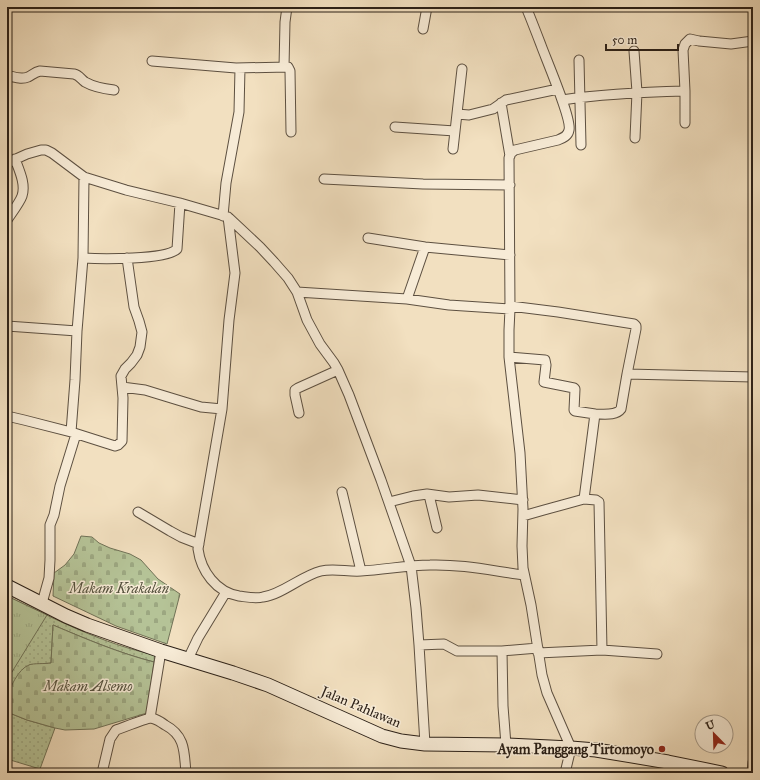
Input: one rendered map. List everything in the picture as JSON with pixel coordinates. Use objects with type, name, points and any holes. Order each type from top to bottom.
[{"type":"main road","name":"Jalan Pahlawan","points":[[7,586],[87,625],[161,651],[268,685],[382,736],[401,741],[425,744],[506,745],[596,750],[722,773]]},
{"type":"street","points":[[284,67],[285,22],[287,7]]},
{"type":"street","points":[[423,29],[427,7]]},
{"type":"street","points":[[510,156],[512,152],[516,150],[558,140],[564,137],[569,131],[570,125],[558,89],[526,7]]},
{"type":"street","points":[[686,123],[683,50],[685,44],[690,39],[731,44],[753,41]]},
{"type":"street","points":[[634,51],[637,92],[634,138]]},
{"type":"street","points":[[580,60],[581,145]]},
{"type":"street","points":[[152,61],[240,68],[288,67],[290,69],[290,132]]},
{"type":"street","points":[[240,68],[239,112],[226,183],[226,216],[235,274],[229,320],[222,409],[198,549],[204,568],[211,580],[226,592],[256,598],[272,594],[321,571],[330,570],[361,571],[432,565],[454,566],[524,575]]},
{"type":"street","points":[[453,149],[462,69]]},
{"type":"street","points":[[7,76],[22,79],[38,71],[74,74],[78,75],[87,83],[114,90]]},
{"type":"street","points":[[457,114],[469,115],[493,109],[506,100],[558,89]]},
{"type":"street","points":[[562,100],[637,92],[685,91]]},
{"type":"street","points":[[501,103],[510,156],[509,357],[520,453],[523,500],[522,546],[524,575],[531,605],[542,674],[547,693],[571,748],[565,773]]},
{"type":"street","points":[[395,127],[455,131]]},
{"type":"street","points":[[7,220],[22,196],[23,189],[22,181],[11,161],[27,154],[46,150],[84,176],[126,190],[226,216],[260,246],[288,278],[297,292],[307,320],[320,344],[338,370],[350,395],[411,566],[419,645],[425,744]]},
{"type":"street","points":[[42,603],[49,578],[50,525],[54,515],[73,433],[77,331],[83,258],[84,176]]},
{"type":"street","points":[[324,179],[423,184],[510,185]]},
{"type":"street","points":[[83,258],[127,258],[166,254],[176,251],[180,203]]},
{"type":"street","points":[[368,238],[425,247],[510,255]]},
{"type":"street","points":[[407,299],[425,247]]},
{"type":"street","points":[[7,416],[73,433],[115,446],[120,444],[122,439],[122,376],[124,370],[132,363],[137,355],[140,347],[142,332],[134,307],[127,258]]},
{"type":"street","points":[[297,292],[407,299],[449,305],[558,312],[634,324],[636,326],[621,409],[615,414],[595,414],[575,411],[574,388],[544,382],[546,365],[545,360],[509,357]]},
{"type":"street","points":[[7,326],[77,331]]},
{"type":"street","points":[[299,413],[295,390],[338,370]]},
{"type":"street","points":[[627,374],[753,377]]},
{"type":"street","points":[[122,387],[145,390],[181,402],[222,409]]},
{"type":"street","points":[[584,499],[595,414]]},
{"type":"street","points":[[342,492],[361,571]]},
{"type":"street","points":[[389,502],[429,494],[449,497],[478,495],[523,500]]},
{"type":"street","points":[[429,494],[437,528]]},
{"type":"street","points":[[523,516],[584,499],[596,500],[599,502],[602,650]]},
{"type":"street","points":[[138,512],[181,537],[199,544]]},
{"type":"street","points":[[188,659],[202,631],[226,592]]},
{"type":"street","points":[[419,645],[444,644],[457,651],[602,650],[657,654]]},
{"type":"street","points":[[150,718],[161,651]]},
{"type":"street","points":[[502,651],[503,706],[506,745]]},
{"type":"street","points":[[102,773],[110,738],[116,730],[150,718],[174,729],[179,736],[182,744],[186,773]]},
{"type":"street","points":[[752,773],[753,762]]},
{"type":"green space","name":"Makam Krakalan","points":[[81,536],[92,537],[99,543],[130,554],[141,560],[158,579],[180,594],[167,644],[116,626],[53,596],[54,573],[65,565],[74,554]]},
{"type":"green space","points":[[7,596],[98,638],[155,655],[154,662],[115,650],[53,625],[51,663],[29,665],[16,678],[7,700]]},
{"type":"green space","points":[[7,596],[47,615],[7,680]]},
{"type":"green space","name":"Makam Alsemo","points":[[53,625],[115,650],[154,662],[147,713],[94,729],[65,730],[27,720],[7,712],[8,695],[12,685],[21,671],[31,664],[51,663]]},
{"type":"green space","points":[[7,712],[27,720],[55,728],[40,769],[7,759]]},
{"type":"place","name":"Ayam Panggang Tirtomoyo","points":[[662,749]]}]
